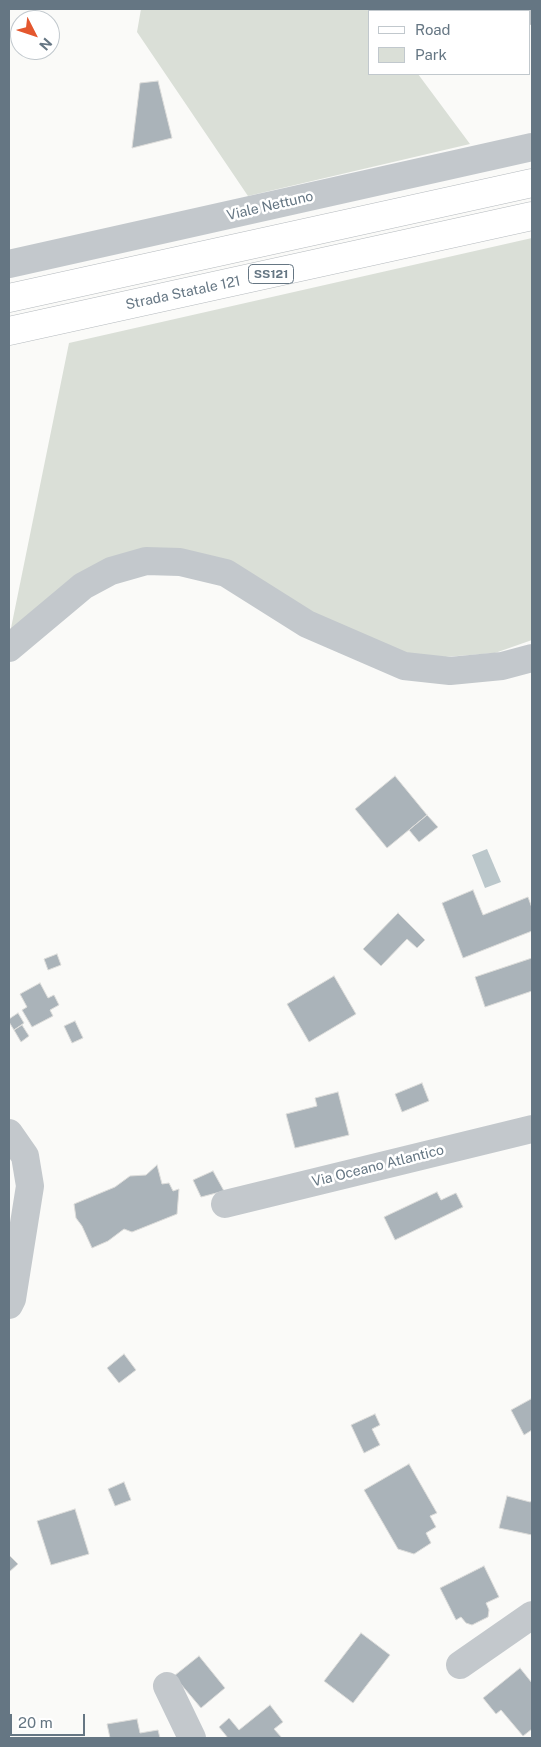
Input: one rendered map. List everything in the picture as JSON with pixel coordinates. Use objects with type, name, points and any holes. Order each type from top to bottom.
[{"type":"main road","name":"SS121","points":[[9,298],[532,183]]},
{"type":"main road","name":"Strada Statale 121","points":[[9,331],[532,216]]},
{"type":"street","name":"Viale Nettuno","points":[[9,264],[532,147]]},
{"type":"street","points":[[9,648],[83,586],[112,571],[146,561],[180,562],[226,573],[307,624],[404,666],[450,671],[502,666],[532,658]]},
{"type":"street","name":"Via Oceano Atlantico","points":[[224,1204],[532,1129]]},
{"type":"street","points":[[9,1133],[25,1156],[30,1186],[12,1299],[9,1305]]},
{"type":"street","points":[[460,1665],[532,1615]]},
{"type":"street","points":[[167,1686],[192,1738]]},
{"type":"green space","points":[[141,9],[371,9],[368,10],[368,75],[419,75],[470,144],[248,196],[137,32]]},
{"type":"green space","points":[[532,238],[532,640],[495,653],[445,657],[405,653],[312,614],[183,551],[10,633],[69,343]]},
{"type":"shaded area","points":[[487,849],[501,882],[485,888],[472,855]]},
{"type":"building","points":[[158,81],[172,138],[132,148],[140,83]]},
{"type":"building","points":[[395,776],[427,815],[387,848],[355,809]]},
{"type":"building","points":[[427,815],[438,827],[419,842],[409,830]]},
{"type":"building","points":[[473,890],[483,915],[528,897],[532,908],[532,931],[463,958],[442,903]]},
{"type":"building","points":[[398,913],[425,940],[417,948],[407,939],[381,966],[363,949]]},
{"type":"building","points":[[57,954],[61,965],[48,970],[44,959]]},
{"type":"building","points":[[532,958],[532,991],[485,1007],[475,977]]},
{"type":"building","points":[[334,976],[356,1014],[309,1042],[287,1004]]},
{"type":"building","points":[[40,983],[48,998],[54,995],[59,1005],[50,1010],[53,1016],[32,1027],[22,1010],[27,1007],[20,994]]},
{"type":"building","points":[[18,1013],[24,1023],[14,1030],[9,1019]]},
{"type":"building","points":[[75,1021],[83,1038],[72,1043],[64,1026]]},
{"type":"building","points":[[22,1025],[29,1036],[21,1042],[14,1030]]},
{"type":"building","points":[[422,1083],[429,1101],[402,1112],[395,1094]]},
{"type":"building","points":[[338,1092],[349,1135],[295,1148],[286,1114],[317,1106],[315,1098]]},
{"type":"building","points":[[157,1165],[162,1184],[169,1183],[173,1191],[179,1189],[177,1214],[132,1232],[124,1229],[108,1241],[92,1248],[82,1226],[76,1218],[74,1204],[115,1187],[130,1176],[146,1175]]},
{"type":"building","points":[[213,1171],[224,1191],[201,1197],[193,1180]]},
{"type":"building","points":[[437,1192],[441,1200],[456,1193],[463,1207],[395,1240],[384,1217]]},
{"type":"building","points":[[124,1354],[136,1370],[119,1383],[107,1368]]},
{"type":"building","points":[[531,1399],[532,1430],[524,1435],[511,1410]]},
{"type":"building","points":[[375,1414],[380,1425],[372,1429],[380,1445],[364,1453],[351,1425]]},
{"type":"building","points":[[409,1464],[437,1513],[430,1516],[436,1527],[426,1533],[431,1543],[414,1554],[398,1549],[364,1490]]},
{"type":"building","points":[[124,1482],[131,1500],[115,1506],[108,1489]]},
{"type":"building","points":[[507,1496],[532,1501],[532,1535],[499,1528]]},
{"type":"building","points":[[75,1509],[89,1554],[51,1565],[37,1521]]},
{"type":"building","points":[[9,1555],[18,1564],[9,1572]]},
{"type":"building","points":[[484,1566],[499,1597],[486,1603],[489,1610],[488,1617],[472,1625],[466,1623],[461,1617],[456,1620],[440,1588]]},
{"type":"building","points":[[361,1633],[390,1655],[353,1703],[324,1681]]},
{"type":"building","points":[[199,1656],[225,1688],[201,1708],[174,1676]]},
{"type":"building","points":[[520,1668],[532,1683],[532,1729],[523,1736],[501,1710],[496,1714],[483,1698]]},
{"type":"building","points":[[270,1705],[283,1722],[274,1729],[282,1738],[228,1738],[219,1727],[229,1718],[239,1730]]},
{"type":"building","points":[[137,1719],[140,1733],[158,1730],[160,1738],[110,1738],[107,1724]]}]
